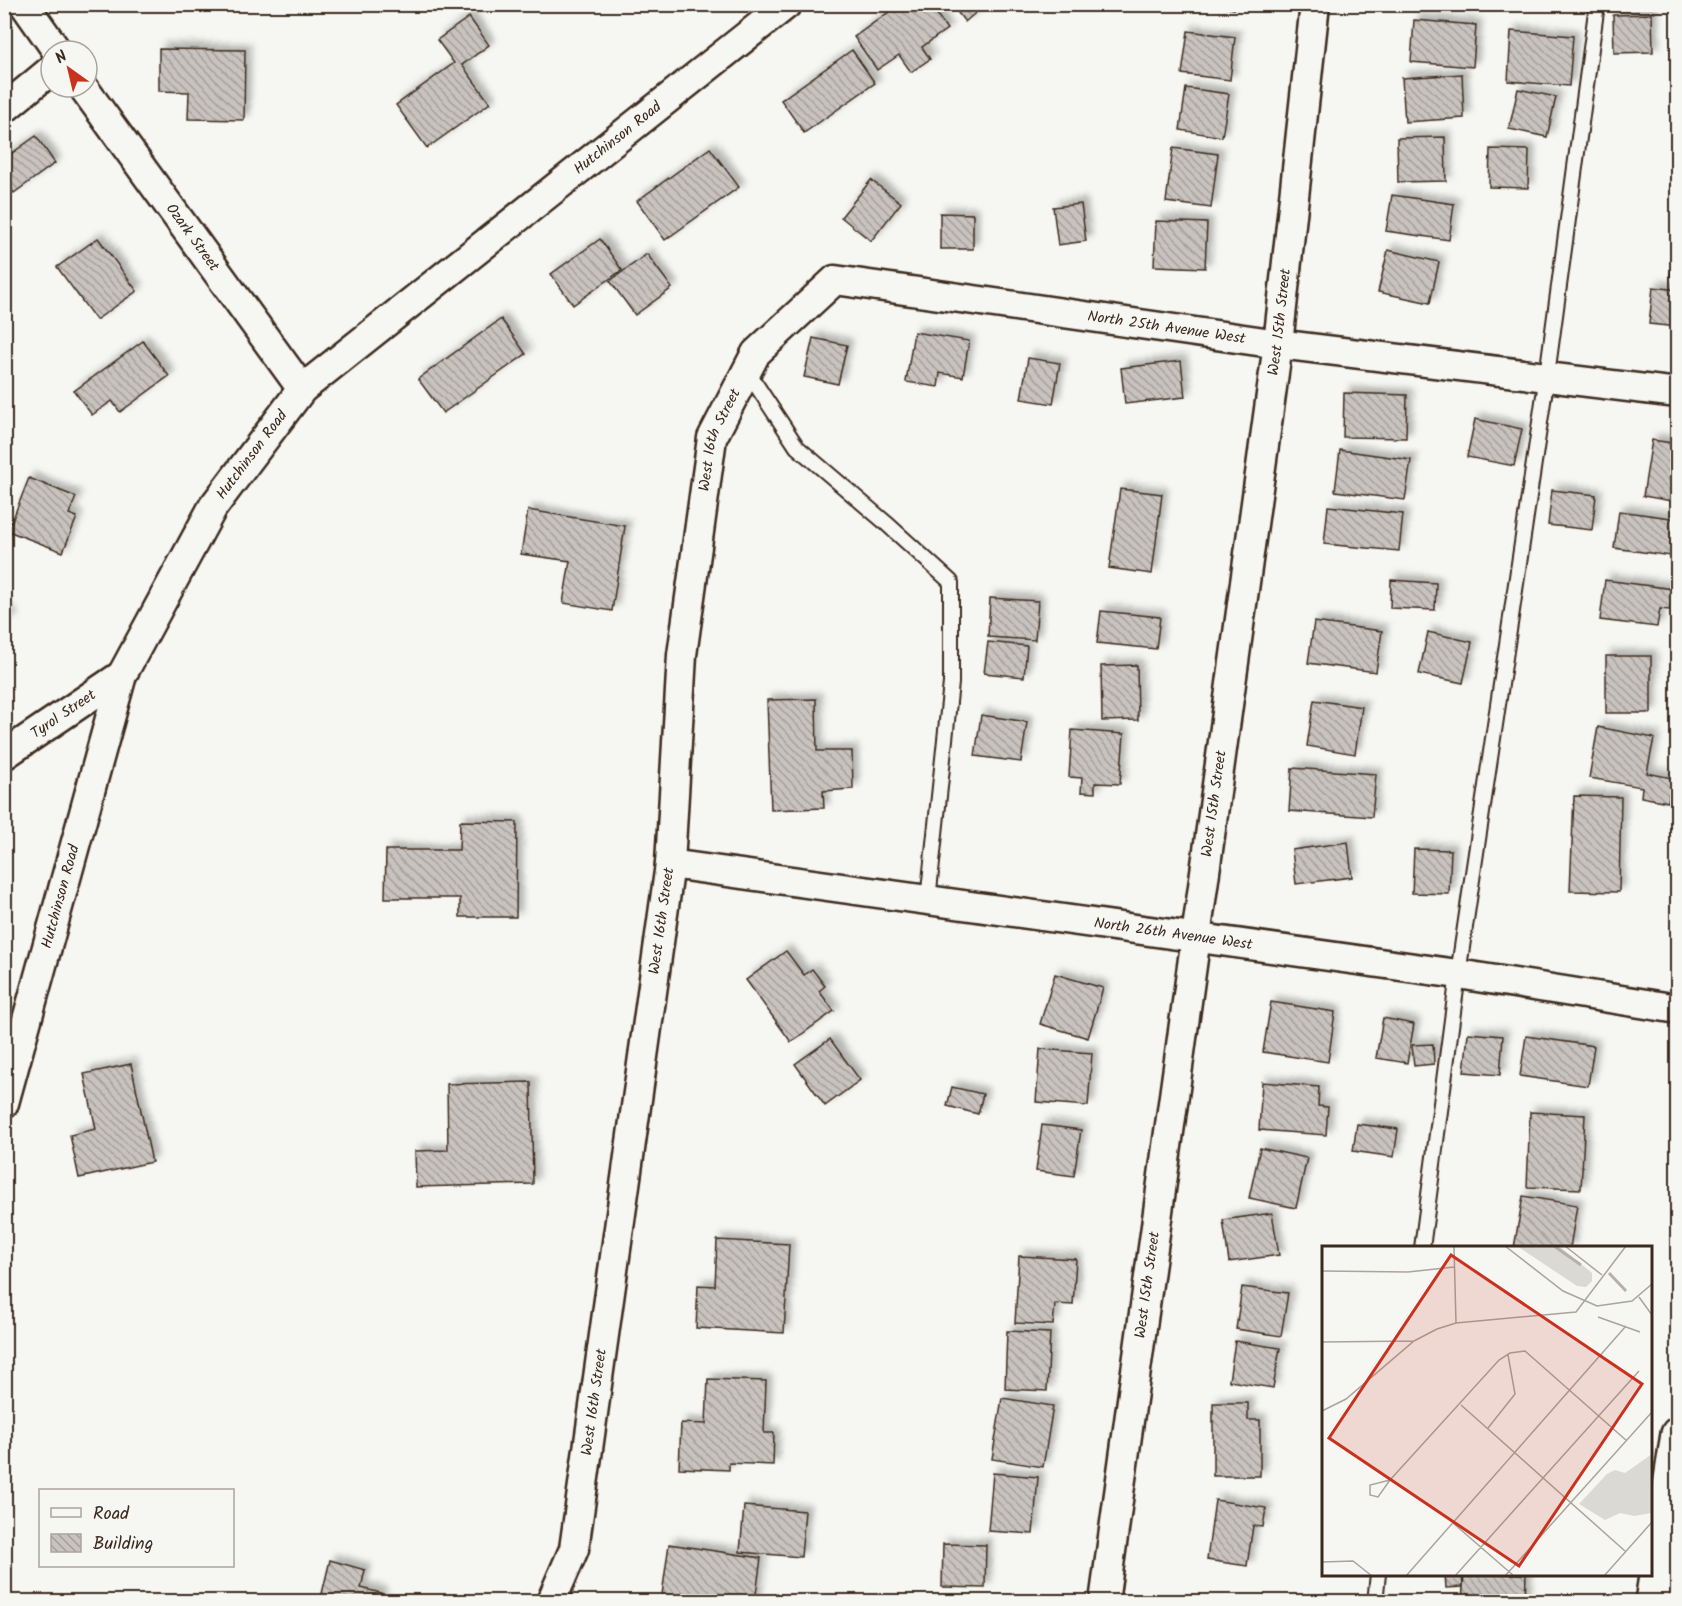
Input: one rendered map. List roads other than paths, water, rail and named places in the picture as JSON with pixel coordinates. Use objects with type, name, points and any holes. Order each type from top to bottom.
[{"type":"street","points":[[24,4],[49,39]]},
{"type":"street","name":"Hutchinson Road","points":[[4,1103],[122,675],[213,507],[302,389],[787,4]]},
{"type":"street","name":"West 15th Street","points":[[1104,1602],[1278,344],[1315,4]]},
{"type":"street","points":[[4,109],[39,80]]},
{"type":"street","name":"Ozark Street","points":[[92,99],[302,389]]},
{"type":"street","name":"North 25th Avenue West","points":[[835,280],[1278,344],[1547,375],[1677,393]]},
{"type":"street","name":"West 16th Street","points":[[551,1602],[574,1549],[670,864],[682,655],[712,438],[756,353],[835,280]]},
{"type":"street","name":"Tyrol Street","points":[[4,755],[122,675]]},
{"type":"street","name":"North 26th Avenue West","points":[[670,864],[1458,974],[1677,1009]]},
{"type":"street","points":[[1652,1602],[1677,1434]]},
{"type":"lane","points":[[1422,1246],[1458,974],[1547,375],[1597,4]]},
{"type":"lane","points":[[747,371],[797,447],[951,582],[951,683],[928,900]]},
{"type":"lane","points":[[1375,1602],[1378,1576]]}]
